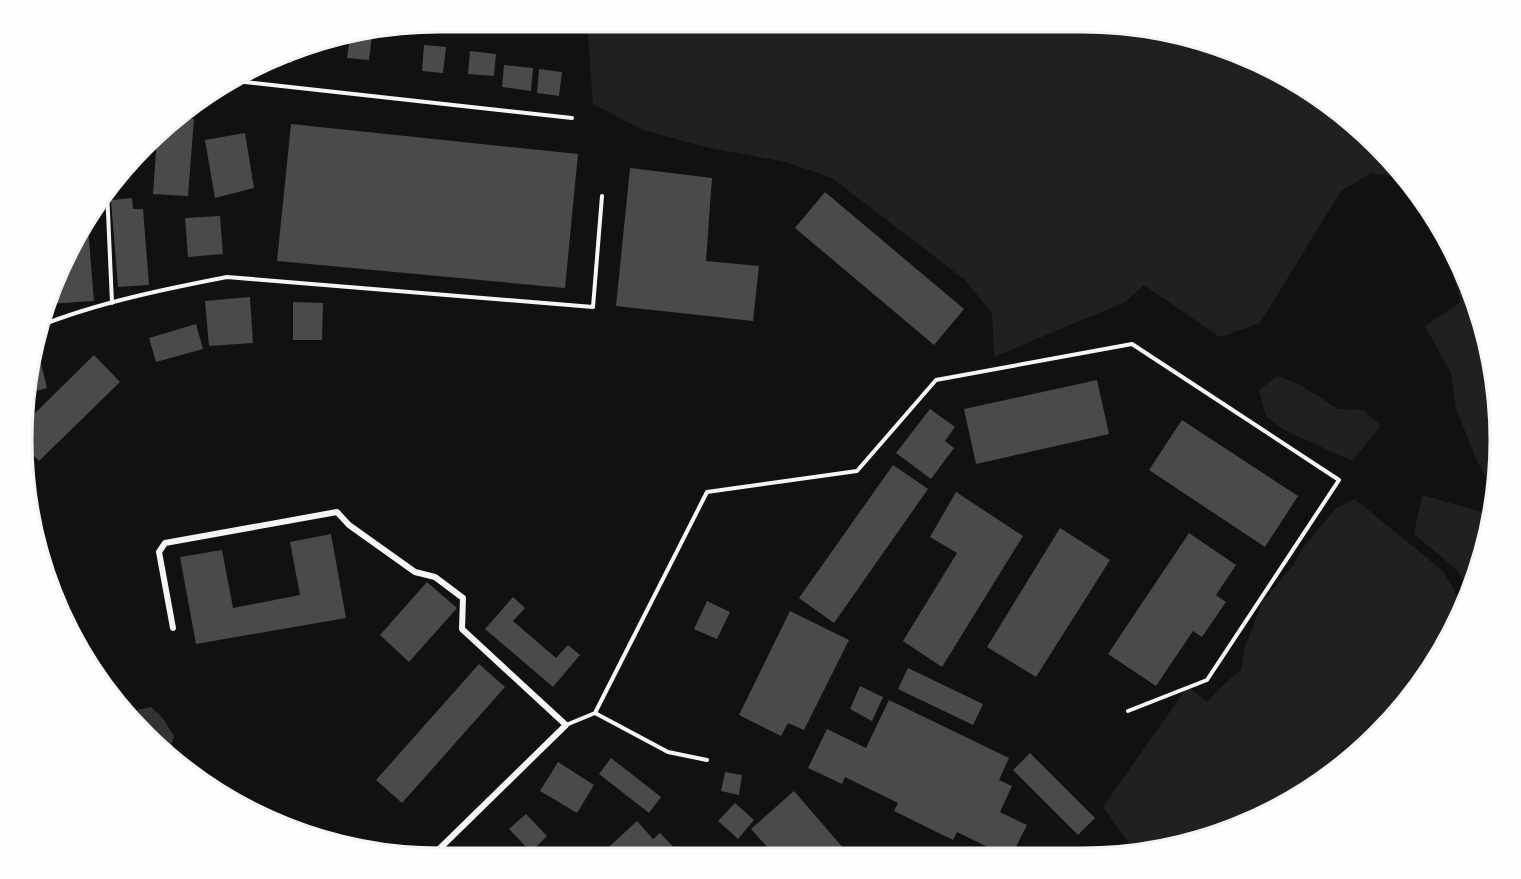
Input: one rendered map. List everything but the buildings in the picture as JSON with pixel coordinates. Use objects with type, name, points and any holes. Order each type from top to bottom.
[{"type":"street","points":[[173,628],[159,552],[165,543],[337,512],[348,525],[416,572],[435,577],[463,598],[462,629],[566,725],[440,848]]},
{"type":"lane","points":[[243,82],[572,118]]},
{"type":"lane","points":[[49,323],[112,303],[227,277],[593,307],[602,196]]},
{"type":"lane","points":[[108,203],[112,303]]},
{"type":"lane","points":[[566,725],[595,714],[707,492],[857,471],[936,380],[1132,344],[1339,480],[1207,680],[1128,711]]},
{"type":"lane","points":[[595,714],[668,752],[707,760]]},
{"type":"shaded area","points":[[588,32],[1108,32],[1187,45],[1238,63],[1286,86],[1351,133],[1393,176],[1371,173],[1341,191],[1260,323],[1220,337],[1144,285],[1125,302],[994,357],[992,313],[965,280],[832,178],[785,162],[705,147],[643,130],[593,104]]},
{"type":"shaded area","points":[[1455,276],[1468,308],[1482,360],[1489,413],[1487,480],[1476,459],[1456,408],[1451,373],[1425,326],[1461,302]]},
{"type":"shaded area","points":[[1277,376],[1299,384],[1338,409],[1363,410],[1381,426],[1352,461],[1284,430],[1266,416],[1259,390]]},
{"type":"shaded area","points":[[1422,495],[1483,513],[1476,545],[1464,581],[1457,570],[1414,534]]},
{"type":"shaded area","points":[[1355,499],[1444,572],[1458,597],[1435,644],[1388,709],[1351,746],[1308,779],[1262,805],[1213,826],[1161,840],[1130,845],[1103,807],[1188,686],[1207,702],[1241,670],[1245,647],[1263,601],[1336,508]]},
{"type":"shaded area","points":[[151,707],[162,717],[174,736],[171,747],[151,728],[134,711]]}]
